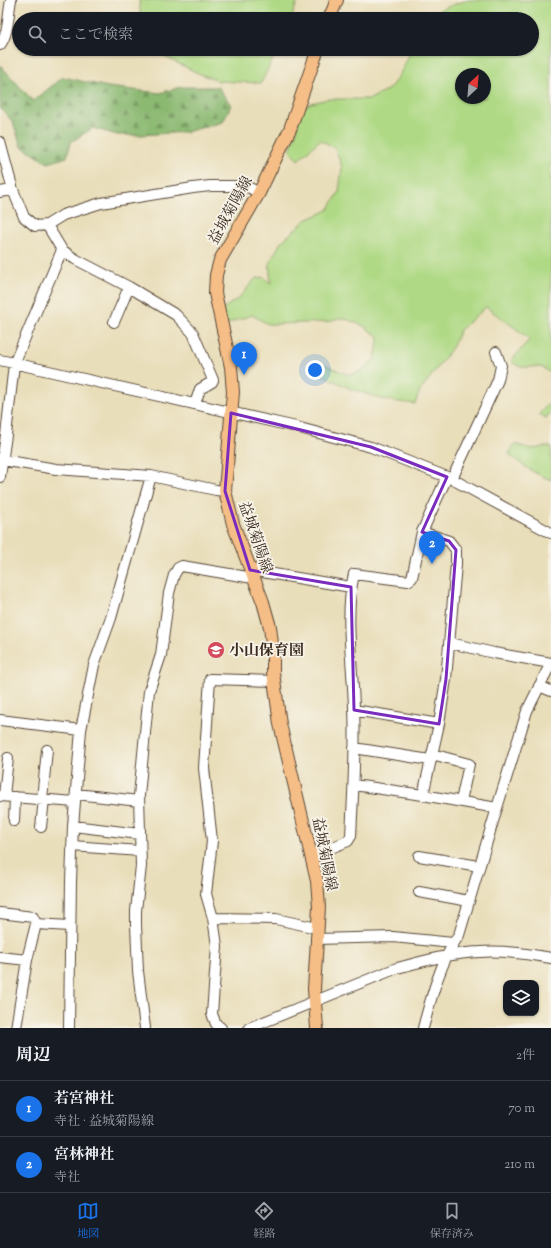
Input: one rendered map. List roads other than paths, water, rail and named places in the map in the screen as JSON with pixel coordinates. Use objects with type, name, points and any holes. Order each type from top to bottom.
[{"type":"main road","points":[[333,12],[337,0]]},
{"type":"main road","name":"益城菊陽線","points":[[316,56],[290,129],[259,193],[223,255],[216,275],[215,293],[230,367],[233,392],[225,491],[233,524],[263,602],[270,627],[274,681],[280,724],[317,881],[319,907],[314,989],[317,1028]]},
{"type":"street","points":[[0,45],[3,42],[11,0]]},
{"type":"street","points":[[0,142],[13,190],[24,217],[35,226],[47,225],[63,215],[101,203],[193,188],[210,186],[245,186],[259,193]]},
{"type":"street","points":[[0,192],[13,190]]},
{"type":"street","points":[[47,225],[62,250],[176,315],[193,333],[213,380],[200,389],[196,404]]},
{"type":"street","points":[[0,477],[14,364],[62,250]]},
{"type":"street","points":[[114,322],[129,288]]},
{"type":"street","points":[[311,856],[348,841],[351,836],[354,785],[354,710],[350,628],[351,587],[354,574],[408,581],[412,578],[422,532],[498,380],[501,366],[496,352]]},
{"type":"street","points":[[0,360],[303,429],[371,447],[450,478],[551,533]]},
{"type":"street","points":[[2,460],[56,469],[151,476],[225,491]]},
{"type":"street","points":[[69,1028],[72,846],[81,730],[94,665],[111,618],[151,476]]},
{"type":"street","points":[[422,532],[449,541],[456,550],[455,580],[446,679],[439,724],[423,794]]},
{"type":"street","points":[[145,1028],[138,971],[136,925],[141,866],[139,801],[149,691],[161,655],[169,593],[174,575],[178,568],[182,566],[351,587]]},
{"type":"street","points":[[423,1028],[430,1002],[447,956],[453,943],[459,935],[496,808],[527,711],[551,663],[450,643]]},
{"type":"street","points":[[221,1028],[216,1024],[212,1014],[217,946],[213,918],[206,894],[212,841],[204,768],[210,678],[274,681]]},
{"type":"street","points":[[539,686],[551,691]]},
{"type":"street","points":[[354,710],[439,724]]},
{"type":"street","points":[[0,720],[81,730]]},
{"type":"street","points":[[354,748],[431,757],[469,764],[461,801]]},
{"type":"street","points":[[41,827],[47,750]]},
{"type":"street","points":[[8,758],[2,796],[43,799],[76,798],[139,801]]},
{"type":"street","points":[[354,785],[423,794],[496,808]]},
{"type":"street","points":[[14,821],[15,797]]},
{"type":"street","points":[[73,826],[140,834]]},
{"type":"street","points":[[72,846],[140,851]]},
{"type":"street","points":[[419,856],[440,856],[479,866]]},
{"type":"street","points":[[419,892],[469,901]]},
{"type":"street","points":[[0,913],[33,917],[36,924],[27,960],[16,1028]]},
{"type":"street","points":[[213,918],[276,920],[317,933],[393,937],[453,943]]},
{"type":"street","points":[[36,924],[70,926]]},
{"type":"street","points":[[249,1028],[397,968],[447,956],[480,952],[532,955],[551,958]]},
{"type":"street","points":[[0,957],[27,960]]},
{"type":"place","name":"若宮神社","points":[[244,375]]},
{"type":"place","name":"宮林神社","points":[[432,564]]},
{"type":"place","name":"小山保育園","points":[[216,650]]}]
